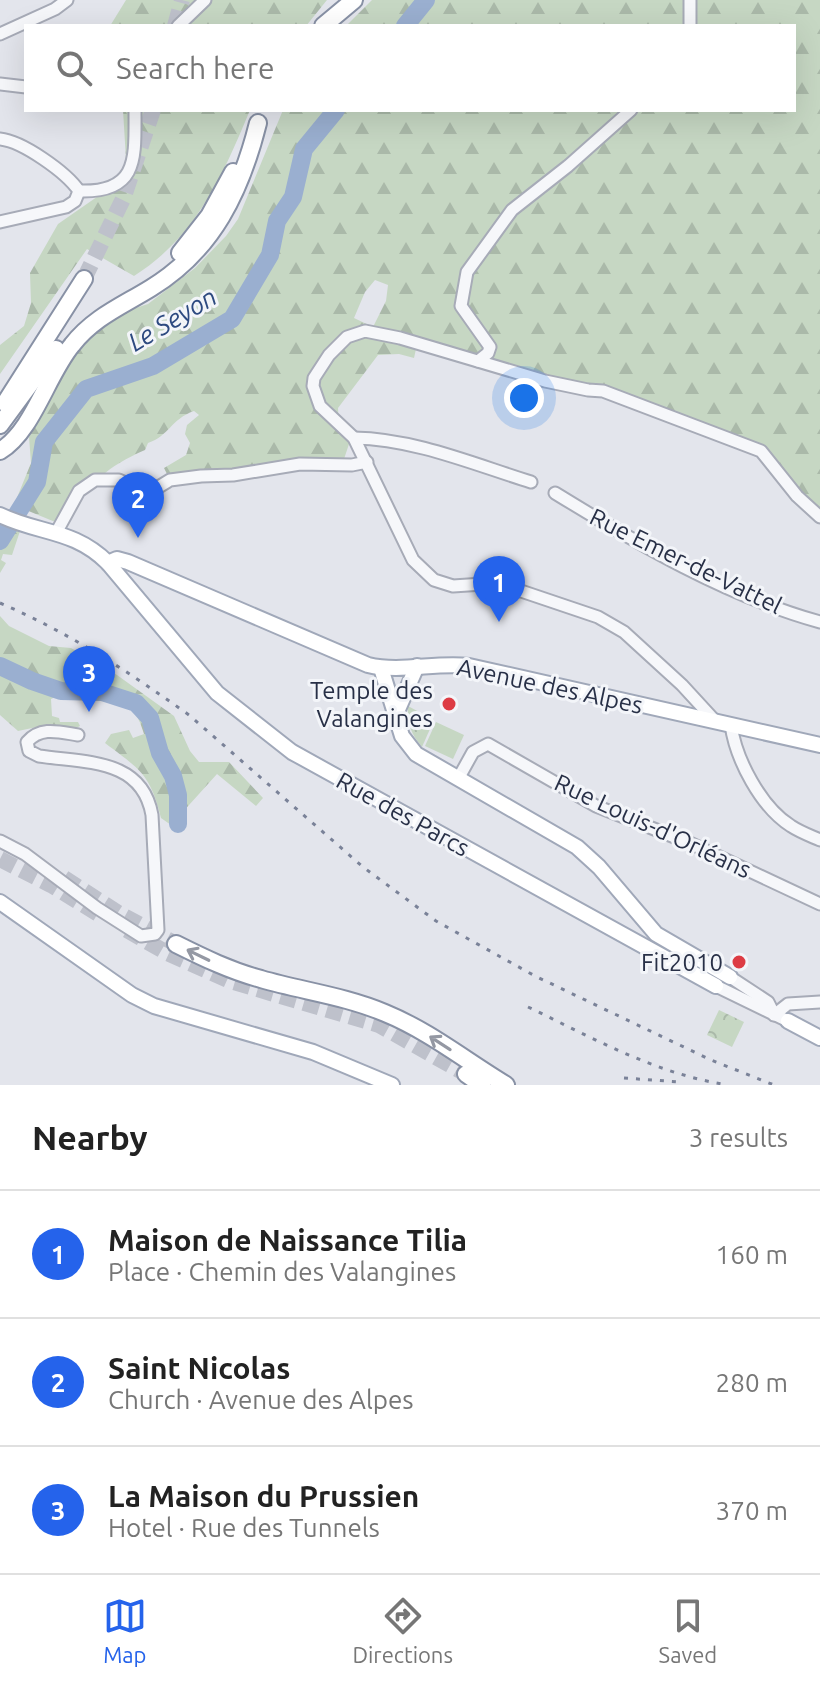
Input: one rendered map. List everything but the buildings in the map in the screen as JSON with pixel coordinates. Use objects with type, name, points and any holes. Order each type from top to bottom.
[{"type":"highway","points":[[325,24],[354,0]]},
{"type":"highway","points":[[0,425],[65,336],[79,322],[100,304],[155,274],[192,240],[219,201],[260,116]]},
{"type":"highway","points":[[0,451],[13,441],[25,424],[60,361],[83,331],[104,314],[167,277],[207,240],[233,199],[245,171],[260,116]]},
{"type":"highway","points":[[0,410],[84,279]]},
{"type":"highway","points":[[0,399],[25,372]]},
{"type":"highway","points":[[176,944],[260,979],[336,996],[385,1013],[420,1031],[506,1085]]},
{"type":"highway","points":[[466,1074],[482,1085]]},
{"type":"main road","name":"Rue des Parcs","points":[[3,512],[31,518],[37,526],[92,548],[217,693],[292,752],[723,990]]},
{"type":"main road","name":"Avenue des Alpes","points":[[108,563],[117,559],[128,562],[296,637],[381,668],[440,664],[469,666],[820,745]]},
{"type":"main road","points":[[396,714],[417,666]]},
{"type":"main road","points":[[381,668],[407,745],[424,760],[577,847],[599,867],[656,934],[730,977]]},
{"type":"main road","points":[[2,900],[105,976],[154,1006],[313,1052],[392,1085]]},
{"type":"main road","name":"Rue des Parcs","points":[[781,1018],[820,1038]]},
{"type":"street","points":[[0,34],[55,9],[67,0]]},
{"type":"street","points":[[180,24],[205,0]]},
{"type":"street","points":[[690,0],[690,24]]},
{"type":"street","points":[[0,84],[24,87]]},
{"type":"street","points":[[79,191],[107,190],[124,178],[134,157],[135,112]]},
{"type":"street","points":[[478,361],[490,347],[461,306],[467,272],[512,210],[629,112]]},
{"type":"street","points":[[0,139],[26,148],[70,180],[79,191]]},
{"type":"street","points":[[0,222],[66,207],[75,201],[79,191]]},
{"type":"street","points":[[820,517],[797,496],[761,451],[603,391],[545,381],[383,333],[365,331],[347,337],[329,355],[314,378],[313,386],[320,406],[354,438],[413,560],[434,580],[453,586],[483,584],[521,591],[598,617],[624,632],[723,724],[769,805],[791,827],[820,840]]},
{"type":"street","points":[[354,438],[442,453],[531,482]]},
{"type":"street","points":[[56,533],[79,491],[95,480],[119,480],[146,492],[170,480],[233,475],[300,464],[352,465],[367,462]]},
{"type":"street","name":"Rue Emer-de-Vattel","points":[[555,493],[622,535],[727,587],[820,622]]},
{"type":"street","points":[[3,845],[58,877],[97,908],[141,936],[155,934],[158,930],[150,803],[133,778],[108,766],[39,756],[29,751],[27,742],[41,731],[78,735]]},
{"type":"street","name":"Rue Louis-d'Orléans","points":[[458,779],[473,752],[488,744],[596,806],[692,844],[820,904]]},
{"type":"street","points":[[723,990],[732,985],[730,977]]},
{"type":"street","points":[[730,977],[768,1002],[781,1018],[788,1004],[820,1002]]},
{"type":"street","name":"Rue des Parcs","points":[[723,990],[781,1018]]},
{"type":"green space","points":[[126,0],[327,0],[308,24],[111,24]]},
{"type":"green space","points":[[372,0],[820,0],[820,513],[794,490],[761,448],[573,385],[418,340],[414,358],[399,354],[378,355],[338,408],[339,429],[350,441],[344,459],[289,461],[170,480],[164,468],[186,455],[190,443],[185,434],[187,425],[199,415],[194,411],[148,443],[145,450],[106,472],[60,524],[14,505],[31,463],[29,437],[79,347],[120,313],[148,304],[195,268],[238,219],[282,112],[796,112],[796,24],[348,24]],"holes":[[[375,280],[388,285],[386,301],[373,327],[354,318],[365,292]]]},
{"type":"green space","points":[[123,112],[249,112],[218,181],[174,243],[134,276],[87,249],[0,374],[0,345],[24,326],[31,303],[30,273],[58,224],[127,176]]},
{"type":"green space","points":[[0,523],[20,531],[12,555],[3,554],[1,560],[6,563],[0,573]]},
{"type":"green space","points":[[0,616],[9,626],[49,646],[71,648],[117,675],[174,716],[190,751],[199,762],[229,762],[263,798],[256,806],[217,774],[171,825],[161,818],[142,773],[105,743],[111,734],[129,730],[133,738],[144,734],[131,709],[112,698],[90,694],[59,696],[51,699],[52,716],[59,718],[60,722],[78,722],[80,726],[70,731],[37,727],[18,731],[0,715]]},
{"type":"green space","points":[[408,706],[434,720],[422,747],[410,728]]},
{"type":"green space","points":[[436,722],[464,735],[453,759],[425,746]]},
{"type":"green space","points":[[719,1010],[744,1022],[732,1047],[707,1035]]},
{"type":"waterway","name":"Le Seyon","points":[[407,24],[426,0]]},
{"type":"waterway","name":"Le Seyon","points":[[0,541],[37,482],[44,442],[86,389],[153,366],[232,319],[270,255],[277,221],[293,197],[304,149],[334,112]]},
{"type":"waterway","name":"Le Seyon","points":[[0,666],[61,691],[102,692],[136,703],[150,718],[160,753],[173,776],[178,795],[178,824]]},
{"type":"tunnel","points":[[176,24],[182,0]]},
{"type":"tunnel","points":[[84,279],[123,199],[152,112]]},
{"type":"tunnel","points":[[0,859],[100,915]]},
{"type":"tunnel","points":[[64,878],[120,914],[176,944]]},
{"type":"tunnel","points":[[127,930],[167,953],[230,981],[379,1025],[466,1074]]},
{"type":"railway","points":[[0,603],[98,654],[189,715],[363,867],[436,921],[535,976],[711,1060],[774,1085]]},
{"type":"railway","points":[[528,1007],[650,1064],[728,1085]]},
{"type":"railway","points":[[624,1078],[680,1082]]},
{"type":"place","name":"Saint Nicolas","points":[[138,538]]},
{"type":"place","name":"Maison de Naissance Tilia","points":[[499,622]]},
{"type":"place","name":"Temple des Valangines","points":[[449,704]]},
{"type":"place","name":"La Maison du Prussien","points":[[89,712]]},
{"type":"place","name":"Fit2010","points":[[739,962]]}]
